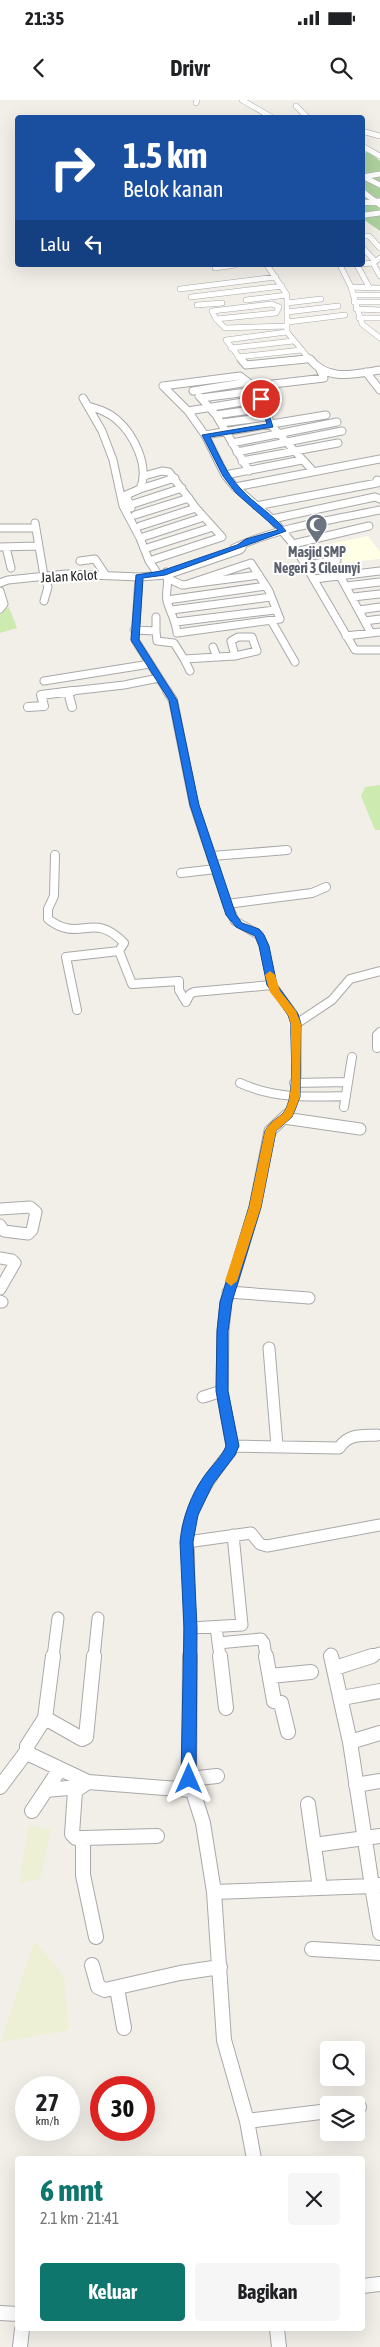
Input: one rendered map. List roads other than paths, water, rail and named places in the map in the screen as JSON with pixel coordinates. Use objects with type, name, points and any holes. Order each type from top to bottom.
[{"type":"street","points":[[242,100],[268,115]]},
{"type":"street","points":[[248,104],[255,100]]},
{"type":"street","points":[[296,106],[305,115]]},
{"type":"street","points":[[365,132],[380,136]]},
{"type":"street","points":[[365,147],[373,147]]},
{"type":"street","points":[[365,148],[380,156]]},
{"type":"street","points":[[365,175],[380,174]]},
{"type":"street","points":[[365,176],[380,185]]},
{"type":"street","points":[[365,192],[379,202]]},
{"type":"street","points":[[365,206],[379,202]]},
{"type":"street","points":[[365,212],[366,215],[380,213]]},
{"type":"street","points":[[365,236],[369,236],[380,248]]},
{"type":"street","points":[[365,250],[376,261],[380,276]]},
{"type":"street","points":[[215,268],[222,267]]},
{"type":"street","points":[[268,267],[288,295],[287,327],[293,341],[320,370],[324,378],[273,384]]},
{"type":"street","points":[[342,267],[351,288],[359,318],[364,327],[378,336]]},
{"type":"street","points":[[358,267],[369,288]]},
{"type":"street","points":[[180,289],[276,277]]},
{"type":"street","points":[[191,297],[282,286]]},
{"type":"street","points":[[351,288],[380,288]]},
{"type":"street","points":[[242,300],[288,295]]},
{"type":"street","points":[[353,295],[380,295]]},
{"type":"street","points":[[287,303],[321,300]]},
{"type":"street","points":[[198,306],[234,301]]},
{"type":"street","points":[[354,302],[380,302]]},
{"type":"street","points":[[216,319],[276,313],[279,307],[272,304],[212,310],[216,319],[225,328],[287,327]]},
{"type":"street","points":[[287,312],[338,306]]},
{"type":"street","points":[[356,309],[380,310]]},
{"type":"street","points":[[309,359],[248,366],[244,365],[227,342],[227,339],[345,316]]},
{"type":"street","points":[[359,318],[380,318]]},
{"type":"street","points":[[364,327],[380,327]]},
{"type":"street","points":[[231,348],[293,341]]},
{"type":"street","points":[[238,357],[301,350]]},
{"type":"street","points":[[320,370],[347,375],[380,370]]},
{"type":"street","points":[[366,372],[379,388]]},
{"type":"street","points":[[193,390],[248,382],[240,376],[164,387],[188,411],[205,435],[225,475],[237,489],[272,519],[293,544],[357,652],[380,650]]},
{"type":"street","points":[[370,379],[380,377]]},
{"type":"street","points":[[185,383],[216,415],[249,470]]},
{"type":"street","points":[[201,398],[255,391],[261,399],[271,425],[313,471]]},
{"type":"street","points":[[83,398],[102,431],[113,460],[120,498],[137,527]]},
{"type":"street","points":[[188,411],[261,399]]},
{"type":"street","points":[[88,406],[103,412],[120,423],[139,451],[144,476],[140,489]]},
{"type":"street","points":[[216,415],[265,408]]},
{"type":"street","points":[[205,435],[326,415]]},
{"type":"street","points":[[221,423],[268,417]]},
{"type":"street","points":[[232,443],[337,422]]},
{"type":"street","points":[[237,452],[342,431]]},
{"type":"street","points":[[242,461],[338,442]]},
{"type":"street","points":[[237,489],[313,471],[377,459]]},
{"type":"street","points":[[237,489],[322,474],[377,459]]},
{"type":"street","points":[[225,475],[302,460]]},
{"type":"street","points":[[161,462],[164,471]]},
{"type":"street","points":[[144,476],[164,471],[169,472],[204,518],[222,537],[149,561]]},
{"type":"street","points":[[175,478],[140,489],[126,496],[135,515],[140,538],[149,561],[178,584],[185,585],[259,574]]},
{"type":"street","points":[[256,506],[269,503],[375,480],[378,481],[278,503],[269,503]]},
{"type":"street","points":[[130,505],[182,488]]},
{"type":"street","points":[[135,515],[189,498]]},
{"type":"street","points":[[272,519],[375,498],[380,500]]},
{"type":"street","points":[[137,527],[196,508]]},
{"type":"street","name":"Jalan Kolot","points":[[0,583],[8,580],[66,574],[105,574],[139,577],[164,574],[240,550],[242,548],[240,546],[249,541],[283,531],[380,510]]},
{"type":"street","points":[[140,538],[204,518]]},
{"type":"street","points":[[0,528],[36,525],[38,546],[48,587],[44,602]]},
{"type":"street","points":[[144,549],[213,526]]},
{"type":"street","points":[[293,544],[369,526]]},
{"type":"street","points":[[0,562],[10,565],[3,547],[38,546]]},
{"type":"street","points":[[80,561],[95,559],[105,574]]},
{"type":"street","points":[[306,565],[337,560]]},
{"type":"street","points":[[164,574],[167,600],[176,622],[176,632],[272,622],[280,619],[266,586],[252,564],[248,563],[185,585]]},
{"type":"street","points":[[314,579],[380,571]]},
{"type":"street","points":[[340,576],[371,633]]},
{"type":"street","points":[[139,577],[134,630],[135,640],[173,700],[194,805],[227,904],[235,921],[259,935],[264,946],[272,985],[293,1014],[296,1024],[295,1097],[292,1108],[270,1131],[255,1207],[228,1292],[222,1331],[222,1391],[232,1446],[231,1452],[208,1480],[191,1515],[186,1542],[190,1628],[190,1784],[203,1823],[214,1892],[224,2040],[253,2156]]},
{"type":"street","points":[[346,586],[380,582]]},
{"type":"street","points":[[167,600],[266,586]]},
{"type":"street","points":[[0,591],[4,604],[0,609]]},
{"type":"street","points":[[352,597],[380,594]]},
{"type":"street","points":[[172,610],[271,597]]},
{"type":"street","points":[[359,610],[380,607]]},
{"type":"street","points":[[176,622],[275,610]]},
{"type":"street","points":[[156,617],[157,642],[174,643],[190,671]]},
{"type":"street","points":[[365,621],[380,619]]},
{"type":"street","points":[[272,622],[295,662]]},
{"type":"street","points":[[134,630],[156,631]]},
{"type":"street","points":[[347,638],[380,632]]},
{"type":"street","points":[[347,638],[380,636]]},
{"type":"street","points":[[212,647],[217,657]]},
{"type":"street","points":[[184,659],[235,656]]},
{"type":"street","points":[[44,681],[150,664]]},
{"type":"street","points":[[28,707],[44,706],[41,695],[160,678]]},
{"type":"street","points":[[68,692],[72,707]]},
{"type":"street","points":[[212,856],[287,850]]},
{"type":"street","points":[[55,855],[54,896],[48,909],[48,919],[52,924],[65,929],[106,926],[124,943],[119,951]]},
{"type":"street","points":[[181,873],[216,868]]},
{"type":"street","points":[[227,904],[312,893],[326,887]]},
{"type":"street","points":[[119,951],[132,984],[180,980],[179,990],[186,1002],[190,994],[194,992],[272,985]]},
{"type":"street","points":[[77,1010],[66,957],[119,951]]},
{"type":"street","points":[[296,1024],[332,1000],[350,978],[380,971]]},
{"type":"street","points":[[376,1048],[377,1035],[380,1032]]},
{"type":"street","points":[[344,1107],[352,1057]]},
{"type":"street","points":[[240,1082],[262,1093],[295,1097],[346,1096]]},
{"type":"street","points":[[294,1083],[348,1082]]},
{"type":"street","points":[[284,1118],[360,1129]]},
{"type":"street","points":[[0,1209],[34,1209],[36,1212],[32,1230],[28,1234],[4,1231],[0,1226]]},
{"type":"street","points":[[0,1258],[12,1260],[15,1264],[0,1289]]},
{"type":"street","points":[[228,1292],[309,1298]]},
{"type":"street","points":[[269,1348],[277,1446]]},
{"type":"street","points":[[203,1397],[222,1391]]},
{"type":"street","points":[[232,1446],[339,1448],[345,1439],[352,1436],[378,1435]]},
{"type":"street","points":[[186,1542],[251,1533],[260,1544],[267,1546],[380,1525]]},
{"type":"street","points":[[190,1628],[242,1625],[233,1535]]},
{"type":"street","points":[[0,1787],[27,1751],[28,1746],[45,1718],[58,1618]]},
{"type":"street","points":[[45,1718],[82,1739],[86,1737],[98,1618]]},
{"type":"street","points":[[216,1628],[226,1708]]},
{"type":"street","points":[[218,1643],[261,1639],[264,1643],[274,1701],[281,1703],[288,1732]]},
{"type":"street","points":[[335,1668],[380,1653]]},
{"type":"street","points":[[331,1654],[350,1742],[364,1838],[376,1885],[380,1933]]},
{"type":"street","points":[[270,1676],[311,1672]]},
{"type":"street","points":[[342,1698],[380,1691]]},
{"type":"street","points":[[350,1742],[380,1733]]},
{"type":"street","points":[[27,1751],[83,1784]]},
{"type":"street","points":[[32,1811],[60,1769]]},
{"type":"street","points":[[46,1790],[83,1784],[190,1784],[217,1776]]},
{"type":"street","points":[[356,1785],[380,1781]]},
{"type":"street","points":[[83,1784],[73,1794],[72,1834],[76,1838],[157,1836]]},
{"type":"street","points":[[308,1804],[320,1888]]},
{"type":"street","points":[[314,1845],[380,1836]]},
{"type":"street","points":[[83,1838],[82,1875],[96,1937]]},
{"type":"street","points":[[214,1892],[376,1885]]},
{"type":"street","points":[[312,1949],[380,1953]]},
{"type":"street","points":[[92,1965],[98,1987],[105,1990],[180,1973],[220,1967]]},
{"type":"street","points":[[117,1988],[124,2028]]},
{"type":"street","points":[[246,2121],[320,2112]]},
{"type":"street","points":[[365,2286],[380,2284]]},
{"type":"street","points":[[0,2313],[15,2314]]},
{"type":"street","points":[[20,2347],[22,2331]]},
{"type":"street","points":[[277,2331],[279,2347]]},
{"type":"place","name":"Masjid SMP Negeri 3 Cileunyi","points":[[317,543]]}]
